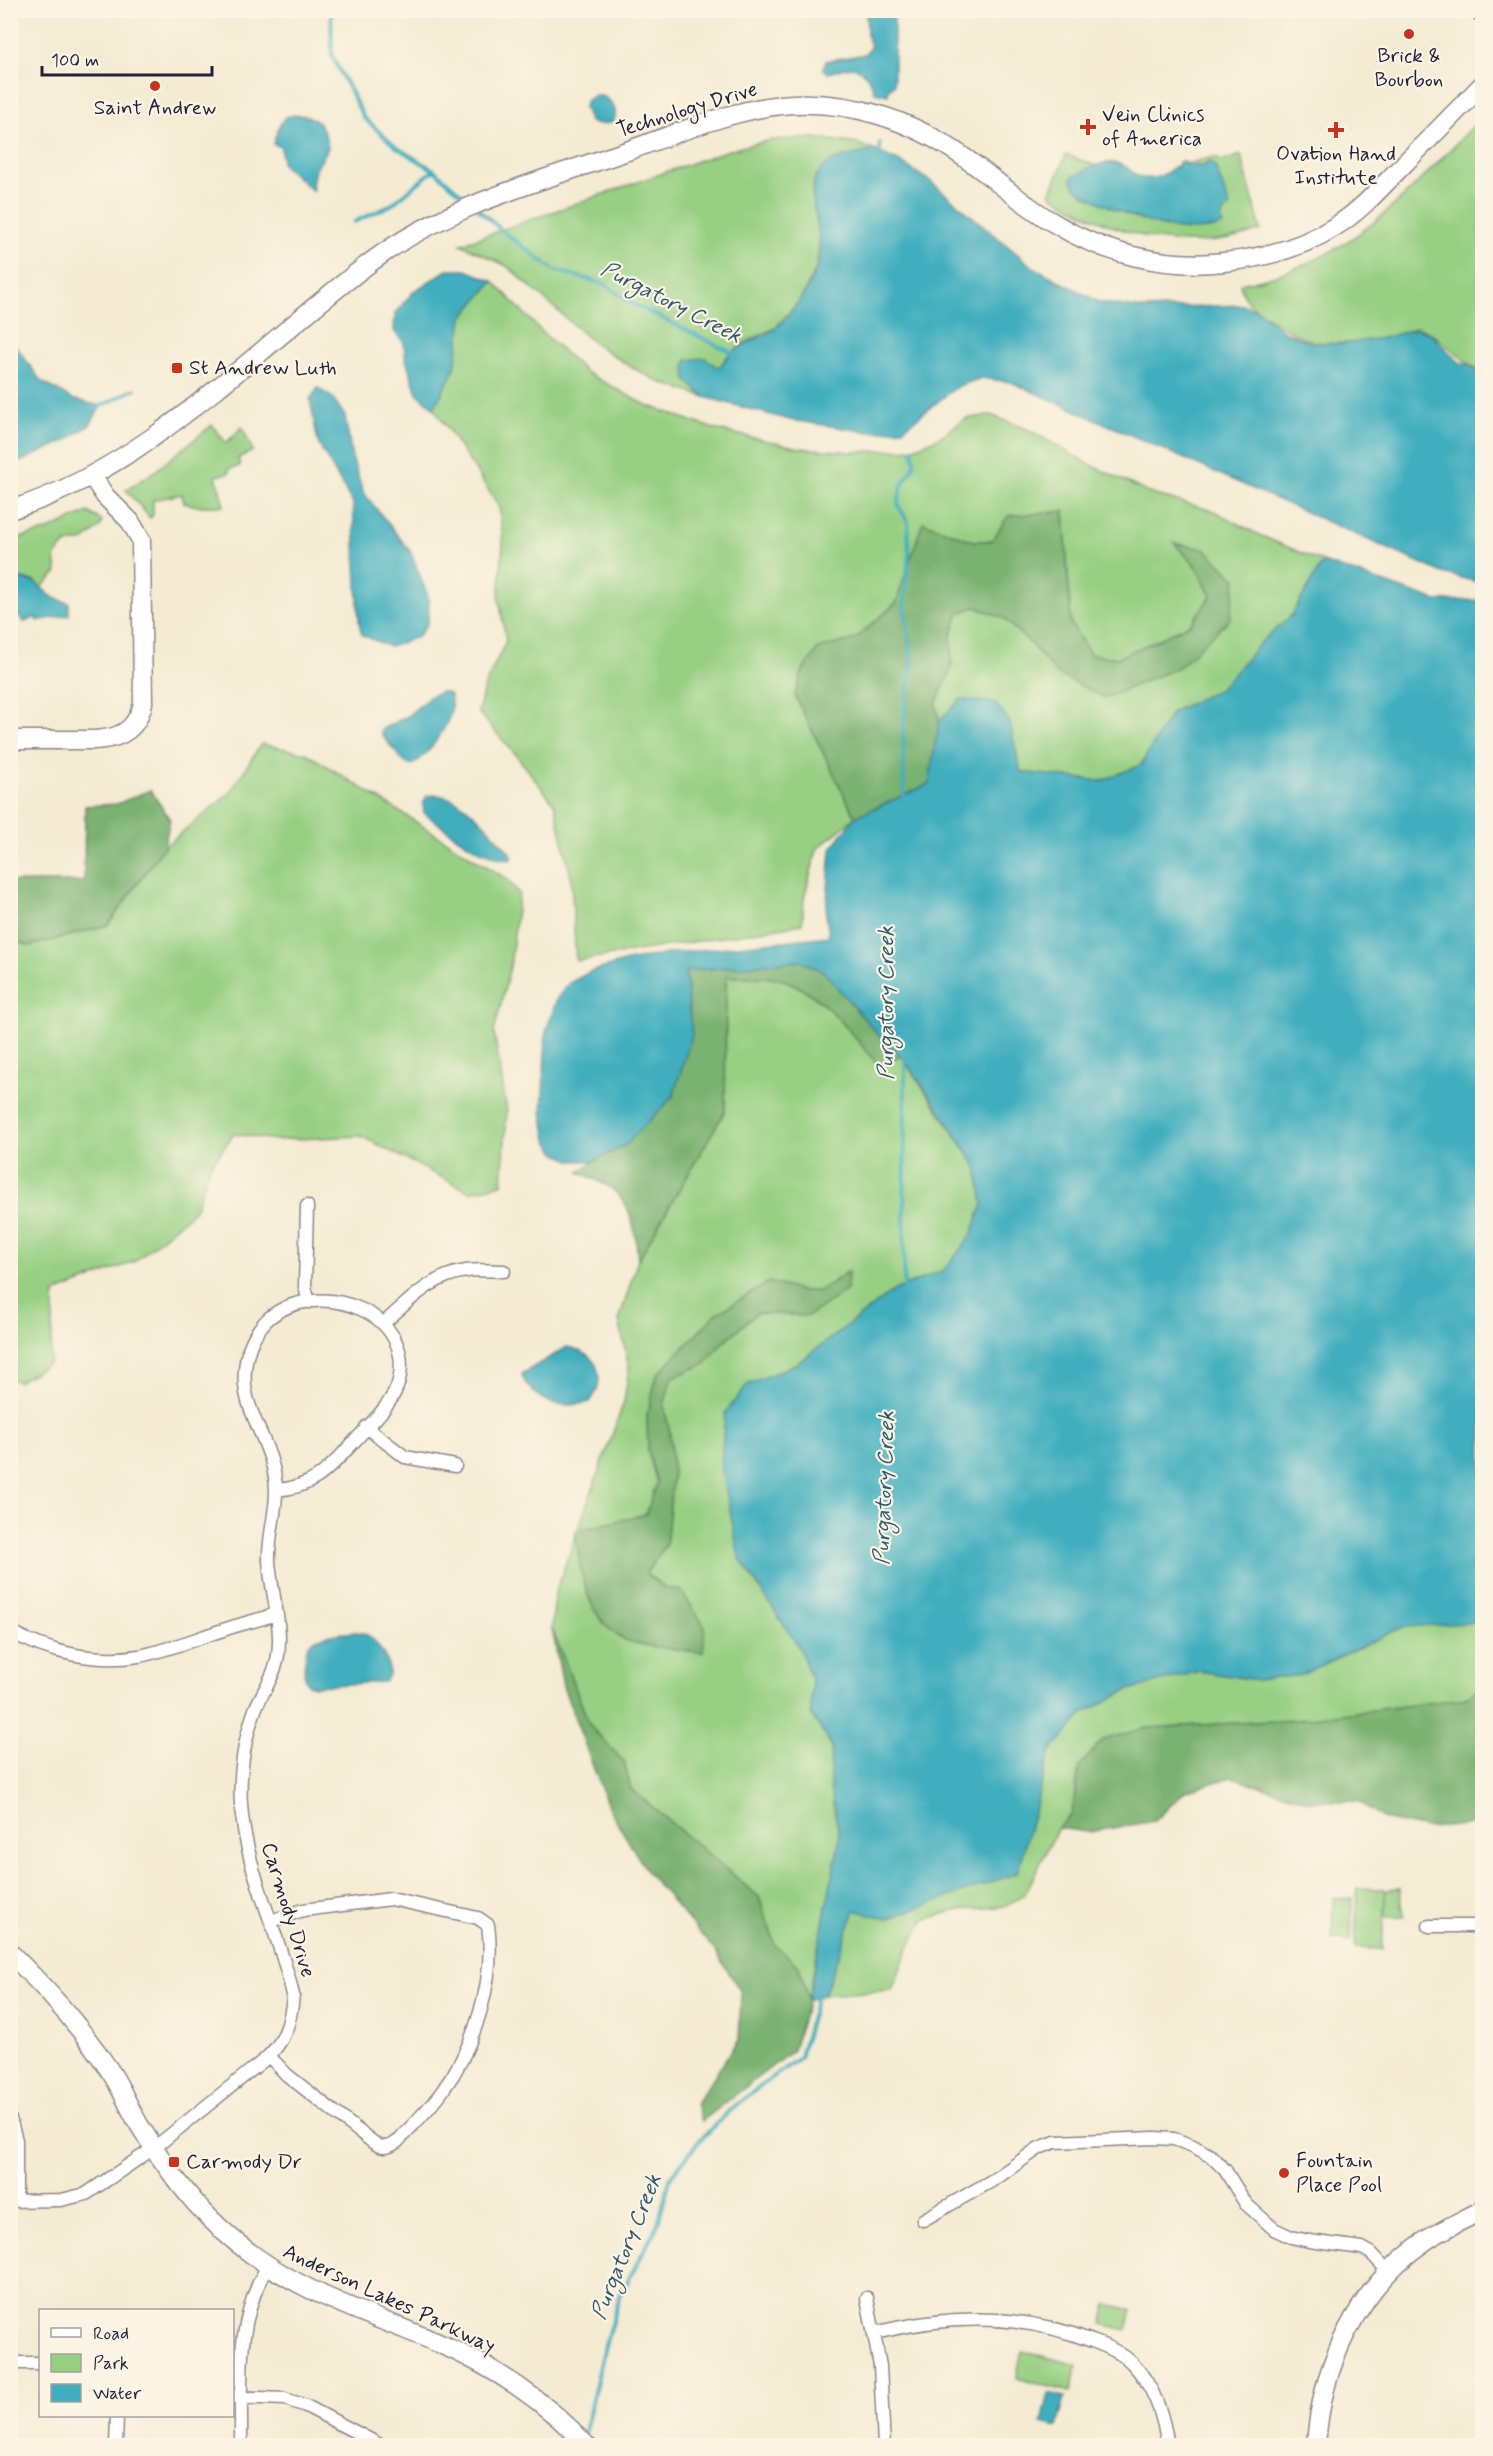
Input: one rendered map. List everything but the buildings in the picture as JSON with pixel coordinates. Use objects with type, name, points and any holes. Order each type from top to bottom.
[{"type":"street","name":"Technology Drive","points":[[10,510],[37,502],[117,463],[375,258],[419,230],[484,202],[735,114],[783,105],[807,104],[827,105],[881,115],[905,123],[944,144],[1048,219],[1090,241],[1142,258],[1163,262],[1208,264],[1268,255],[1307,242],[1336,226],[1372,197],[1482,85]]},
{"type":"street","points":[[10,740],[111,738],[129,730],[141,713],[141,540],[130,521],[105,496],[92,476]]},
{"type":"street","points":[[307,1206],[305,1287],[309,1302]]},
{"type":"street","points":[[384,1323],[428,1285],[446,1276],[467,1271],[504,1271]]},
{"type":"street","points":[[309,1302],[330,1302],[355,1306],[372,1312],[384,1323],[394,1338],[399,1354],[400,1372],[396,1389],[366,1427],[318,1478],[299,1487],[276,1490],[273,1462],[249,1405],[244,1370],[253,1338],[262,1325],[274,1314],[289,1306],[309,1302]]},
{"type":"street","points":[[366,1427],[405,1457],[455,1466]]},
{"type":"street","name":"Carmody Drive","points":[[13,2201],[61,2200],[86,2194],[154,2148],[269,2056],[286,2031],[292,2013],[293,1995],[251,1858],[240,1803],[247,1739],[255,1710],[276,1664],[279,1643],[269,1561],[269,1539],[276,1490]]},
{"type":"street","points":[[10,1631],[43,1646],[73,1655],[105,1658],[137,1656],[169,1649],[276,1614]]},
{"type":"street","points":[[269,2056],[286,2075],[374,2143],[381,2147],[390,2147],[442,2092],[463,2059],[480,2013],[488,1972],[489,1933],[488,1925],[478,1918],[391,1899],[303,1910],[271,1921]]},
{"type":"street","points":[[1429,1926],[1482,1926]]},
{"type":"street","name":"Anderson Lakes Parkway","points":[[10,1953],[43,1985],[80,2027],[112,2074],[154,2148],[180,2186],[204,2213],[267,2267],[333,2302],[440,2344],[504,2378],[555,2414],[587,2445]]},
{"type":"street","points":[[10,2119],[16,2140],[13,2201]]},
{"type":"street","points":[[923,2220],[995,2179],[1039,2148],[1055,2142],[1174,2139],[1194,2146],[1211,2156],[1225,2170],[1246,2204],[1275,2229],[1291,2237],[1309,2241],[1362,2248],[1371,2253],[1389,2272]]},
{"type":"street","points":[[1316,2445],[1320,2406],[1326,2380],[1334,2357],[1357,2313],[1389,2272],[1426,2240],[1482,2210]]},
{"type":"street","points":[[241,2445],[237,2397],[245,2321],[250,2302],[267,2267]]},
{"type":"street","points":[[867,2298],[880,2366],[884,2445]]},
{"type":"street","points":[[875,2333],[924,2322],[961,2319],[1024,2323],[1070,2332],[1114,2350],[1131,2362],[1157,2398],[1168,2445]]},
{"type":"street","points":[[10,2363],[39,2363]]},
{"type":"street","points":[[237,2397],[285,2399],[306,2406],[382,2445]]},
{"type":"street","points":[[116,2445],[117,2417]]},
{"type":"green space","points":[[1482,117],[1482,372],[1434,336],[1417,327],[1395,335],[1366,341],[1323,343],[1289,331],[1247,301],[1240,284],[1280,274],[1315,260],[1375,222],[1428,173]]},
{"type":"green space","points":[[814,138],[859,144],[874,150],[827,164],[812,194],[820,239],[816,268],[800,300],[775,328],[746,342],[727,356],[719,368],[686,380],[705,397],[659,382],[628,365],[594,343],[507,266],[461,244],[729,150],[771,140]]},
{"type":"green space","points":[[1066,155],[1094,165],[1121,164],[1138,177],[1153,179],[1166,174],[1174,167],[1213,157],[1223,161],[1241,155],[1261,230],[1233,238],[1206,242],[1178,242],[1126,231],[1100,221],[1050,194]]},
{"type":"green space","points":[[493,281],[542,332],[587,373],[646,405],[717,430],[800,448],[852,452],[912,449],[938,438],[965,419],[991,415],[1027,429],[1089,464],[1151,494],[1214,511],[1257,534],[1323,562],[1292,615],[1220,689],[1172,712],[1141,765],[1101,781],[1020,772],[1009,721],[961,699],[939,721],[936,704],[952,667],[951,636],[959,613],[975,607],[1002,617],[1029,642],[1057,674],[1179,667],[1236,579],[1175,544],[1195,565],[1211,596],[1191,623],[1117,658],[1089,654],[1071,624],[1064,511],[993,541],[973,541],[923,522],[896,603],[855,639],[818,650],[803,670],[795,696],[855,817],[817,849],[804,898],[802,924],[576,961],[571,877],[555,805],[516,755],[478,712],[485,685],[506,641],[499,598],[503,543],[499,506],[434,408],[455,368],[462,318]]},
{"type":"green space","points":[[212,425],[226,443],[242,427],[253,451],[238,458],[240,466],[229,469],[229,473],[216,476],[224,506],[198,506],[184,503],[182,494],[153,500],[153,515],[150,518],[126,490],[154,472]]},
{"type":"green space","points":[[1064,511],[1071,624],[1090,654],[1117,658],[1192,623],[1211,596],[1195,565],[1174,543],[1205,549],[1236,579],[1230,619],[1179,667],[1105,698],[1057,674],[1029,642],[1002,617],[975,607],[959,613],[951,636],[952,667],[936,704],[939,721],[929,784],[855,817],[795,696],[803,670],[818,649],[855,639],[896,603],[923,522],[973,541],[992,541],[1008,516]]},
{"type":"green space","points":[[88,512],[102,521],[100,527],[82,542],[69,543],[62,547],[55,558],[57,572],[41,588],[34,581],[11,577],[11,540],[46,531]]},
{"type":"green space","points":[[261,744],[306,753],[507,879],[519,893],[510,967],[494,1032],[507,1111],[502,1184],[470,1192],[361,1136],[276,1140],[234,1134],[210,1166],[195,1210],[135,1261],[55,1293],[50,1363],[18,1382],[11,1379],[10,940],[30,946],[108,925],[164,847],[230,793]]},
{"type":"green space","points":[[150,790],[170,819],[164,847],[108,925],[30,946],[11,940],[11,882],[84,882],[85,806],[117,804]]},
{"type":"green space","points":[[802,961],[824,972],[881,1038],[901,1056],[877,1064],[835,1015],[811,994],[797,986],[770,977],[726,977],[725,1111],[638,1260],[632,1220],[623,1202],[609,1187],[579,1172],[594,1161],[626,1145],[688,988],[685,971]]},
{"type":"green space","points":[[726,977],[763,977],[783,980],[797,986],[823,1004],[877,1064],[901,1056],[977,1167],[983,1204],[971,1236],[944,1270],[895,1290],[796,1364],[747,1385],[739,1557],[800,1649],[812,1681],[811,1714],[831,1745],[830,1789],[840,1837],[808,2000],[799,1967],[775,1945],[759,1897],[631,1789],[624,1762],[590,1726],[552,1629],[555,1593],[576,1536],[586,1591],[599,1617],[609,1628],[627,1641],[660,1648],[703,1652],[665,1588],[646,1573],[666,1545],[673,1475],[670,1433],[664,1406],[671,1378],[705,1364],[723,1342],[757,1313],[808,1316],[847,1272],[820,1291],[801,1291],[769,1282],[657,1375],[647,1415],[648,1451],[657,1483],[646,1514],[577,1531],[624,1402],[629,1368],[619,1320],[638,1260],[725,1111]]},
{"type":"green space","points":[[848,1272],[847,1290],[808,1316],[757,1313],[723,1342],[705,1364],[671,1378],[664,1406],[670,1433],[673,1475],[666,1545],[646,1573],[665,1588],[681,1590],[705,1627],[703,1652],[648,1646],[621,1638],[599,1617],[592,1604],[582,1576],[575,1531],[646,1514],[657,1483],[648,1451],[647,1415],[657,1375],[716,1314],[769,1282],[801,1291],[819,1291]]},
{"type":"green space","points":[[1482,1622],[1482,1686],[1467,1698],[1296,1720],[1146,1728],[1079,1767],[1072,1814],[1058,1828],[1025,1894],[1006,1906],[954,1911],[924,1920],[908,1949],[892,1990],[824,1995],[854,1910],[1017,1873],[1050,1752],[1085,1712],[1128,1690],[1199,1671],[1257,1680],[1301,1675],[1403,1627]]},
{"type":"green space","points":[[552,1629],[590,1726],[624,1762],[631,1789],[759,1897],[775,1945],[799,1967],[808,2000],[793,2050],[702,2121],[696,2103],[739,2040],[741,1992],[716,1952],[647,1872],[609,1809],[563,1686]]},
{"type":"green space","points":[[1482,1686],[1482,1824],[1426,1828],[1384,1819],[1358,1801],[1308,1801],[1232,1777],[1185,1791],[1155,1821],[1088,1832],[1058,1828],[1072,1814],[1079,1767],[1103,1740],[1146,1728],[1296,1720],[1467,1698]]},
{"type":"green space","points":[[1357,1888],[1385,1889],[1385,1893],[1389,1889],[1400,1888],[1404,1917],[1385,1917],[1385,1894],[1382,1949],[1355,1948]]},
{"type":"green space","points":[[1333,1898],[1352,1899],[1351,1940],[1332,1939]]},
{"type":"green space","points":[[1107,2304],[1132,2310],[1127,2330],[1102,2324]]},
{"type":"green space","points":[[1022,2351],[1078,2365],[1070,2392],[1016,2378]]},
{"type":"water","points":[[866,11],[894,11],[894,85],[888,90],[888,95],[874,92],[868,78],[859,69],[851,67],[828,73],[823,69],[826,61],[865,54],[871,46],[867,36]]},
{"type":"water","points":[[595,95],[612,103],[615,111],[614,121],[595,124],[589,121],[584,107],[586,101]]},
{"type":"water","points":[[295,115],[309,117],[319,123],[327,140],[328,148],[314,174],[313,191],[282,164],[281,147],[273,144],[279,126],[286,117]]},
{"type":"water","points":[[874,150],[900,162],[930,181],[1033,267],[1099,302],[1144,309],[1244,305],[1257,310],[1285,332],[1313,343],[1343,344],[1382,338],[1417,329],[1431,334],[1460,363],[1465,363],[1482,374],[1482,580],[1473,581],[1443,573],[1011,382],[982,378],[958,386],[903,429],[870,432],[790,420],[705,397],[686,380],[687,360],[705,358],[719,368],[738,348],[774,329],[786,318],[799,302],[818,262],[819,241],[813,189],[818,172],[831,162],[843,157]]},
{"type":"water","points":[[1184,161],[1185,165],[1203,166],[1210,162],[1215,166],[1230,207],[1223,213],[1221,220],[1223,225],[1188,230],[1151,222],[1114,209],[1082,193],[1075,187],[1071,178],[1088,168],[1113,163],[1126,167],[1140,177],[1155,178],[1178,167],[1179,162]]},
{"type":"water","points":[[447,270],[466,270],[493,281],[462,318],[455,368],[434,408],[417,393],[405,356],[404,343],[394,331],[395,313],[414,291]]},
{"type":"water","points":[[10,338],[41,381],[72,399],[101,406],[90,425],[67,440],[11,466]]},
{"type":"water","points":[[318,388],[333,398],[345,416],[352,457],[363,492],[410,551],[429,599],[428,622],[418,637],[390,647],[362,635],[359,623],[353,504],[318,443],[310,399]]},
{"type":"water","points":[[1323,562],[1437,601],[1482,600],[1482,1622],[1403,1627],[1301,1675],[1257,1680],[1199,1671],[1128,1690],[1085,1712],[1050,1752],[1017,1873],[887,1919],[855,1910],[824,1995],[808,2000],[840,1837],[830,1789],[831,1745],[811,1714],[812,1681],[800,1649],[739,1557],[721,1465],[725,1413],[747,1385],[796,1364],[895,1290],[944,1270],[971,1236],[983,1204],[977,1167],[901,1056],[881,1038],[824,972],[802,961],[685,971],[692,1035],[673,1096],[626,1145],[594,1161],[573,1161],[557,1154],[547,1140],[542,1112],[546,1032],[557,998],[569,983],[590,972],[627,961],[673,953],[829,936],[826,915],[831,849],[855,817],[929,784],[939,721],[961,699],[995,703],[1009,720],[1021,772],[1101,781],[1141,765],[1172,712],[1220,689],[1260,643],[1292,615]]},
{"type":"water","points":[[11,577],[34,582],[54,598],[69,603],[69,615],[37,621],[36,617],[24,622],[11,612]]},
{"type":"water","points":[[440,692],[450,695],[449,717],[428,751],[422,758],[409,765],[381,734],[382,729],[406,717],[431,696]]},
{"type":"water","points":[[437,795],[459,803],[479,818],[513,856],[510,860],[486,854],[475,848],[424,813],[423,804],[427,796]]},
{"type":"water","points":[[567,1347],[586,1355],[597,1367],[598,1384],[590,1402],[574,1405],[551,1403],[538,1396],[523,1379],[522,1374]]},
{"type":"water","points":[[355,1632],[369,1636],[378,1645],[388,1666],[387,1678],[383,1682],[314,1686],[308,1684],[304,1666],[308,1646],[323,1637]]},
{"type":"water","points":[[1049,2393],[1065,2397],[1057,2427],[1042,2423]]},
{"type":"waterway","name":"Purgatory Creek","points":[[331,10],[332,56],[364,118],[396,147],[434,170],[468,200]]},
{"type":"waterway","points":[[880,143],[880,157]]},
{"type":"waterway","points":[[354,222],[391,205],[434,170]]},
{"type":"waterway","name":"Purgatory Creek","points":[[478,209],[505,233],[554,270],[605,284],[631,303],[735,354]]},
{"type":"waterway","points":[[101,406],[135,389]]},
{"type":"waterway","name":"Purgatory Creek","points":[[904,798],[903,727],[912,662],[904,602],[909,555],[908,522],[898,505],[902,485],[914,465],[912,449]]},
{"type":"waterway","name":"Purgatory Creek","points":[[904,1290],[905,1058]]},
{"type":"waterway","name":"Purgatory Creek","points":[[584,2434],[608,2334],[620,2296],[657,2226],[671,2176],[700,2140],[737,2104],[800,2057],[818,1992]]},
{"type":"tram line","points":[[1467,10],[1482,27]]},
{"type":"place","name":"Brick & Bourbon","points":[[1409,34]]},
{"type":"place","name":"Saint Andrew","points":[[155,86]]},
{"type":"place","name":"Vein Clinics of America","points":[[1088,127]]},
{"type":"place","name":"Ovation Hand Institute","points":[[1336,130]]},
{"type":"place","name":"St Andrew Luth","points":[[177,368]]},
{"type":"place","name":"Carmody Dr","points":[[174,2162]]},
{"type":"place","name":"Fountain Place Pool","points":[[1284,2173]]}]
